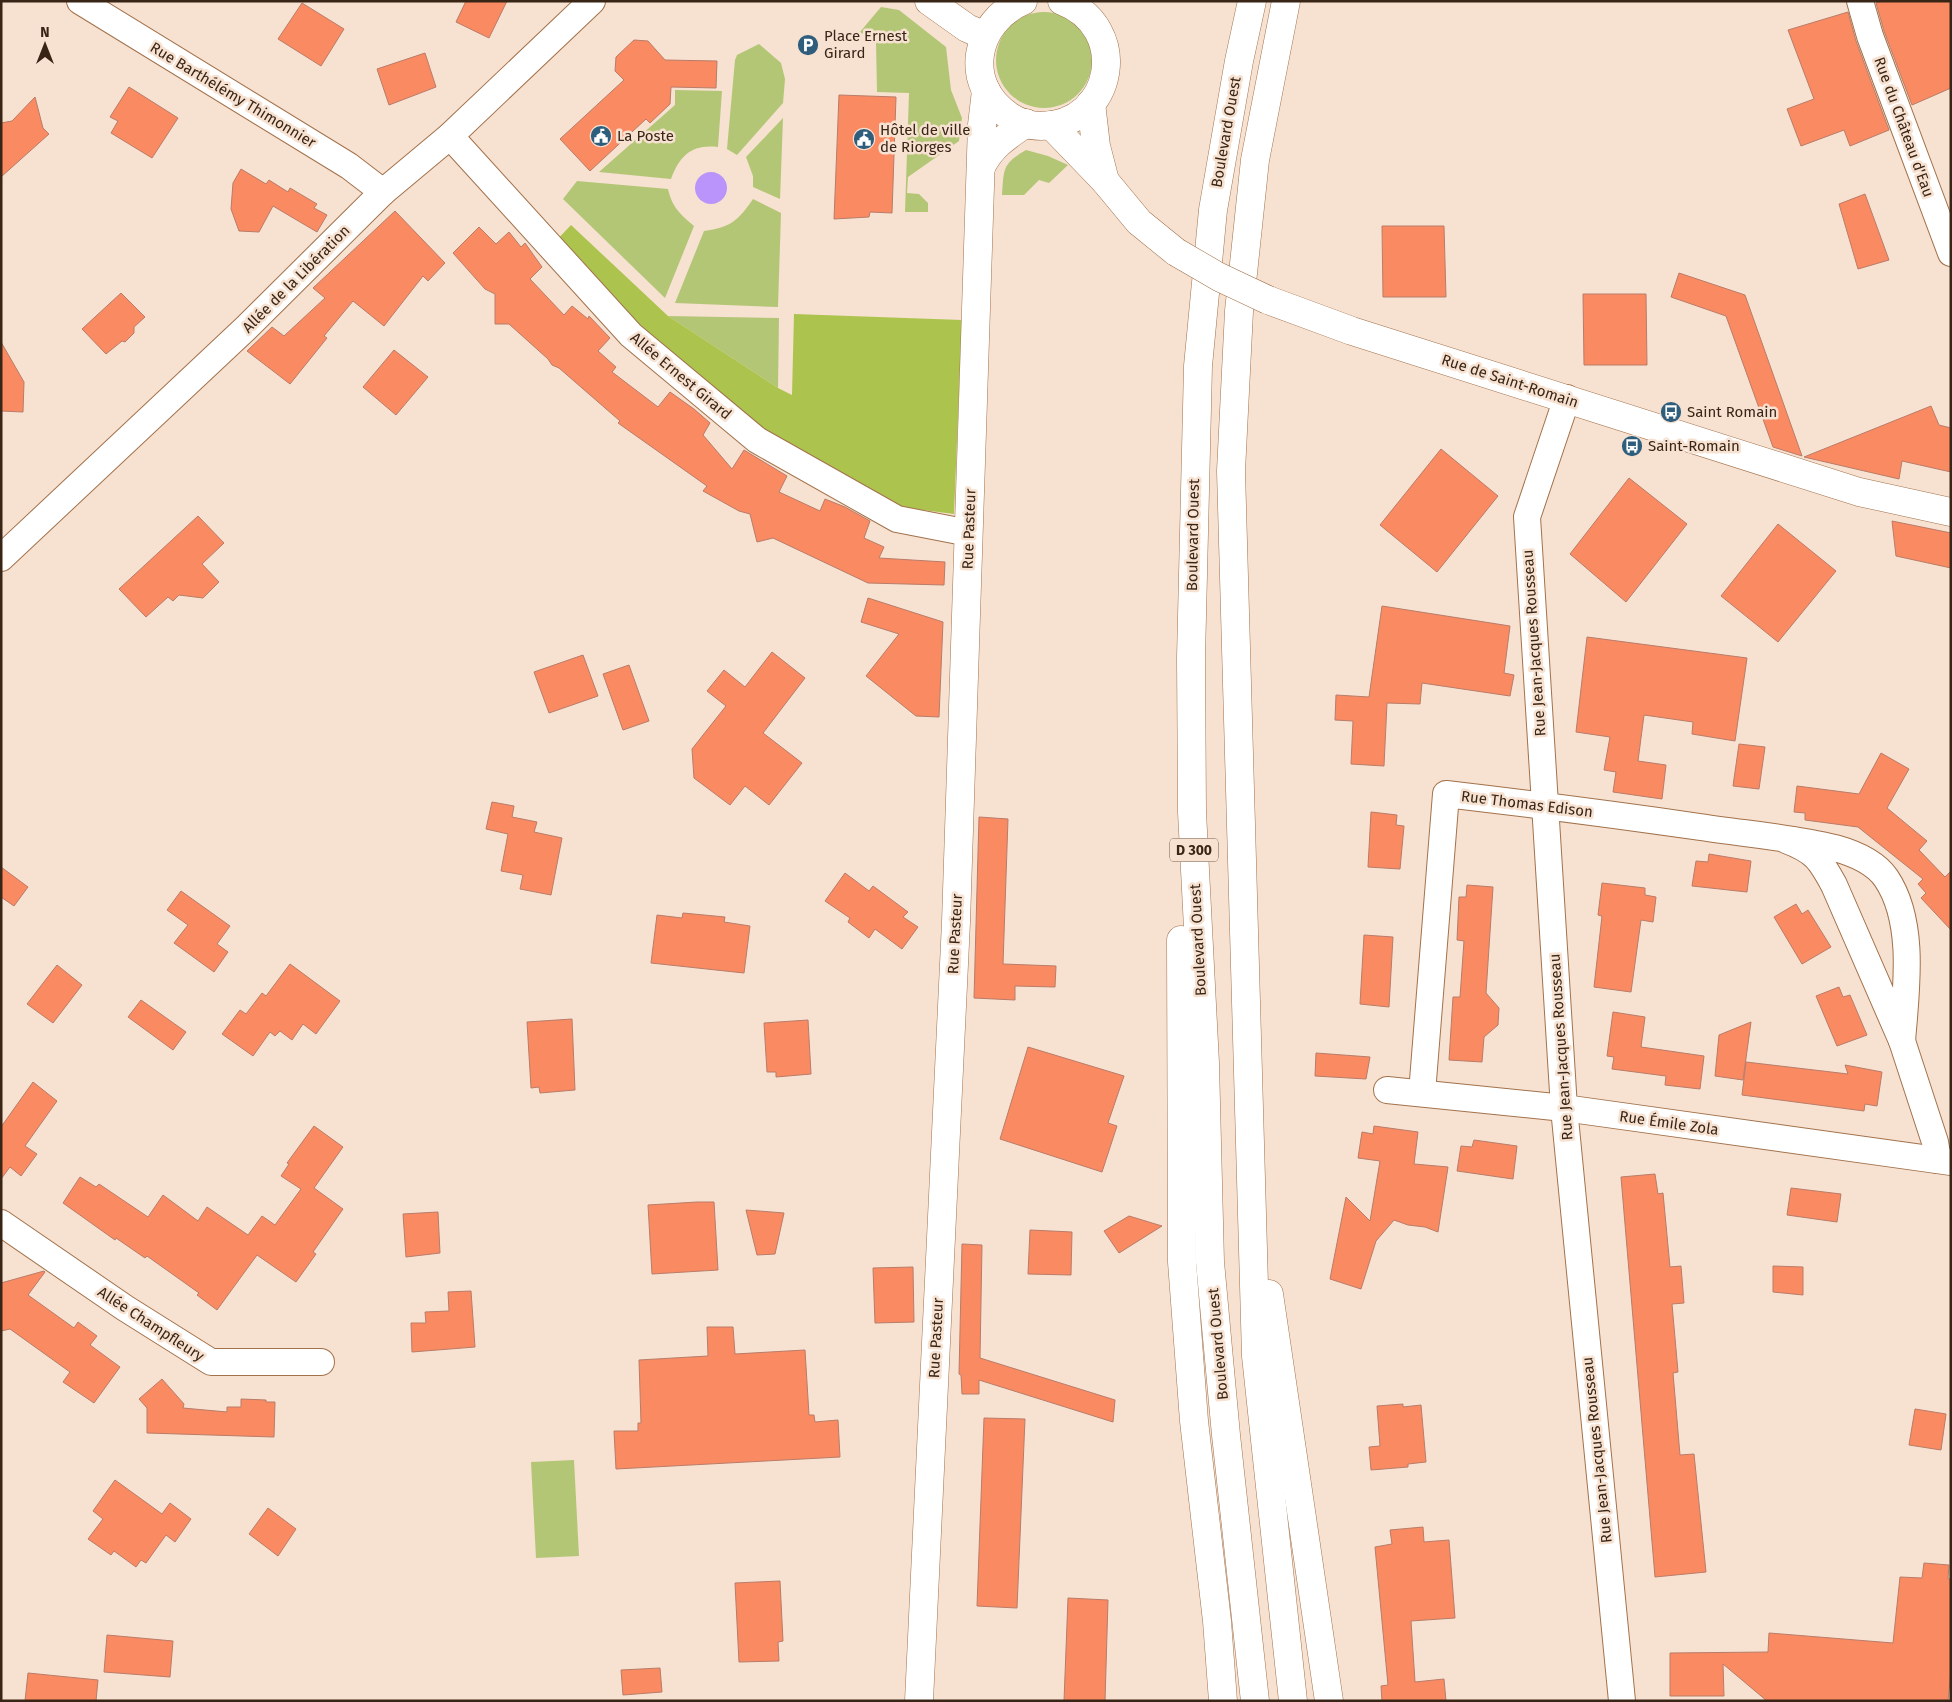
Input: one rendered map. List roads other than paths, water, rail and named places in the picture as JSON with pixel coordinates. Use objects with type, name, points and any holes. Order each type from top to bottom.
[{"type":"main road","points":[[929,1],[951,18],[985,36]]},
{"type":"main road","name":"Boulevard Ouest","points":[[1252,1],[1238,61],[1213,210],[1198,366],[1191,648],[1192,812],[1205,1063],[1210,1262],[1227,1445],[1255,1701]]},
{"type":"main road","points":[[1286,1],[1255,160],[1239,311],[1231,471],[1256,1356],[1293,1701]]},
{"type":"main road","points":[[981,166],[988,152],[998,143],[1038,124],[1066,121],[1080,114],[1098,94],[1104,78],[1107,60],[1105,48],[1096,27],[1080,10],[1066,2]]},
{"type":"main road","points":[[986,91],[981,75],[979,57],[985,36],[994,22],[1017,3]]},
{"type":"main road","name":"Rue de Saint-Romain","points":[[986,91],[1002,111],[1038,124],[1105,181],[1139,222],[1176,252],[1268,300],[1352,331],[1859,492],[1951,512]]},
{"type":"main road","name":"Rue Pasteur","points":[[920,1701],[956,922],[982,125],[986,91]]},
{"type":"main road","name":"Rue de Saint-Romain","points":[[1091,103],[1096,146],[1105,181]]},
{"type":"main road","points":[[1192,812],[1181,918],[1182,1262],[1194,1421],[1217,1621],[1223,1701]]},
{"type":"main road","points":[[1250,1181],[1279,1358],[1329,1701]]},
{"type":"street","name":"Rue Barthélémy Thimonnier","points":[[80,1],[349,166],[383,192]]},
{"type":"street","name":"Allée de la Libération","points":[[1,558],[246,328],[383,192],[450,136],[592,1]]},
{"type":"street","name":"Rue du Château d'Eau","points":[[1860,1],[1870,36],[1951,253]]},
{"type":"street","name":"Allée Ernest Girard","points":[[450,136],[631,335],[757,440],[897,519],[969,533]]},
{"type":"street","name":"Rue Jean-Jacques Rousseau","points":[[1567,398],[1527,516],[1564,1108],[1622,1701]]},
{"type":"street","name":"Rue Thomas Edison","points":[[1422,1093],[1446,794],[1544,805],[1786,840],[1836,848],[1865,859],[1886,877],[1900,906],[1907,985],[1902,1041]]},
{"type":"street","name":"Rue Thomas Edison","points":[[1786,840],[1804,846],[1820,861],[1834,885],[1902,1041],[1935,1142],[1944,1161]]},
{"type":"street","name":"Rue Émile Zola","points":[[1387,1090],[1564,1108],[1944,1161]]},
{"type":"street","name":"Allée Champfleury","points":[[1,1222],[125,1308],[211,1362],[321,1362]]},
{"type":"place","name":"Place Ernest Girard","points":[[808,45]]},
{"type":"place","name":"La Poste","points":[[601,136]]},
{"type":"place","name":"Hôtel de ville de Riorges","points":[[864,139]]},
{"type":"place","name":"Saint Romain","points":[[1671,412]]},
{"type":"place","name":"Saint-Romain","points":[[1632,446]]}]
